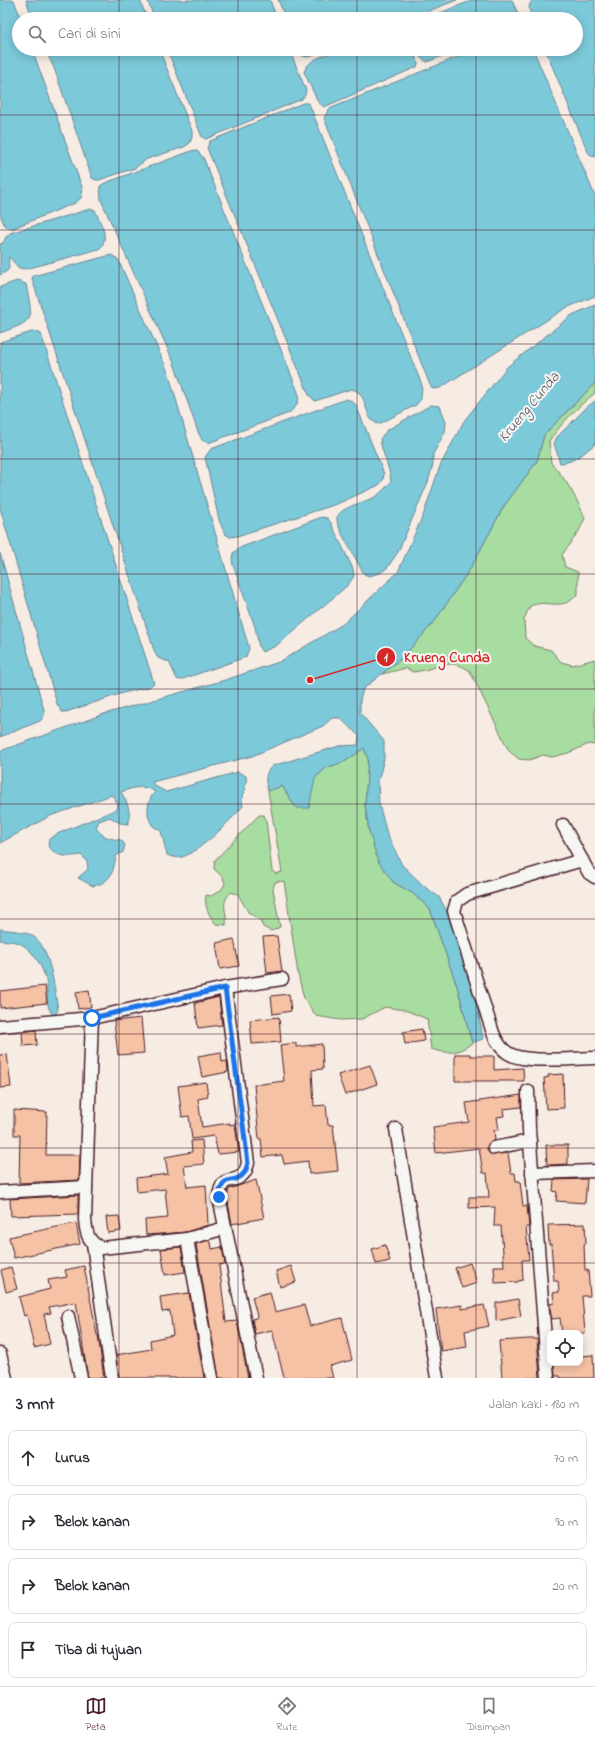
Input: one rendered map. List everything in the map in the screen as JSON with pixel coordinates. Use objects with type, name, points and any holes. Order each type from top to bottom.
[{"type":"street","points":[[563,825],[589,873],[595,877]]},
{"type":"street","points":[[582,860],[466,894],[457,902],[454,911],[493,1033],[497,1042],[506,1052],[514,1056],[531,1059],[595,1058]]},
{"type":"street","points":[[0,1026],[92,1018],[225,988],[282,979]]},
{"type":"street","points":[[225,988],[248,1163],[245,1172],[238,1178],[225,1181],[220,1187],[219,1197],[256,1378]]},
{"type":"street","points":[[92,1018],[85,1219],[86,1234],[93,1244],[112,1378]]},
{"type":"street","points":[[528,1091],[532,1173],[548,1378]]},
{"type":"street","points":[[396,1129],[437,1378]]},
{"type":"street","points":[[494,1148],[530,1142]]},
{"type":"street","points":[[532,1173],[595,1171]]},
{"type":"street","points":[[1,1194],[86,1187]]},
{"type":"street","points":[[93,1244],[101,1248],[187,1239],[225,1228]]},
{"type":"street","points":[[187,1239],[212,1378]]},
{"type":"street","points":[[68,1316],[81,1378]]},
{"type":"street","points":[[0,1354],[6,1378]]},
{"type":"green space","points":[[595,383],[595,393],[570,416],[549,441],[551,463],[570,489],[585,518],[579,531],[562,555],[565,567],[578,572],[578,594],[566,603],[544,603],[530,606],[524,619],[525,638],[534,646],[551,650],[561,662],[573,665],[595,659],[595,745],[589,744],[568,753],[552,757],[543,755],[529,760],[519,759],[509,751],[470,671],[463,667],[449,664],[421,671],[413,672],[406,668],[382,674],[403,657],[434,622],[470,569],[504,506],[537,461],[544,435]]},
{"type":"green space","points":[[364,748],[368,759],[365,805],[369,831],[393,882],[412,893],[430,909],[458,989],[472,1043],[457,1051],[442,1052],[431,1049],[427,1019],[405,1010],[385,1007],[362,1019],[340,1020],[316,1016],[304,998],[298,974],[284,881],[275,882],[273,889],[280,927],[271,931],[263,927],[260,920],[248,912],[238,894],[231,892],[225,901],[226,925],[216,924],[206,907],[206,895],[211,896],[221,890],[225,884],[223,877],[214,869],[215,860],[259,815],[264,815],[266,820],[272,871],[276,874],[282,872],[268,791],[282,786],[296,808],[315,778],[326,768],[346,761]]},
{"type":"water","points":[[0,0],[14,0],[18,12],[12,12],[12,56],[35,56],[83,190],[81,198],[75,203],[11,229],[5,225],[0,213]]},
{"type":"water","points":[[26,0],[140,0],[144,12],[30,12]]},
{"type":"water","points":[[147,0],[270,0],[274,12],[152,12]]},
{"type":"water","points":[[278,0],[457,0],[426,12],[283,12]]},
{"type":"water","points":[[473,0],[512,0],[517,12],[443,12]]},
{"type":"water","points":[[533,0],[595,0],[595,157],[591,156],[588,152],[548,56],[583,56],[583,12],[530,12],[529,7]]},
{"type":"water","points":[[48,56],[162,56],[192,131],[190,143],[184,147],[147,159],[135,168],[99,180],[92,178],[54,68]]},
{"type":"water","points":[[170,56],[292,56],[306,90],[302,99],[206,139],[202,137]]},
{"type":"water","points":[[324,56],[415,56],[418,63],[417,67],[324,107],[318,102],[304,72],[310,63],[315,59]]},
{"type":"water","points":[[420,56],[442,56],[427,62]]},
{"type":"water","points":[[460,56],[536,56],[595,196],[595,296],[566,308],[440,388],[433,389],[430,385],[324,118],[329,109]]},
{"type":"water","points":[[303,103],[308,103],[310,106],[422,385],[421,399],[416,405],[379,424],[370,418],[364,401],[357,391],[351,389],[315,401],[309,395],[207,148],[210,141]]},
{"type":"water","points":[[194,150],[203,157],[299,395],[297,404],[289,413],[208,443],[202,440],[198,432],[174,363],[101,200],[100,186]]},
{"type":"water","points":[[90,209],[95,210],[102,225],[104,240],[99,249],[26,269],[19,268],[9,257],[9,268],[0,275],[0,244],[3,243],[10,233]]},
{"type":"water","points":[[111,255],[118,259],[168,372],[249,648],[246,657],[180,680],[177,679],[169,662],[158,658],[155,653],[32,279],[33,276]]},
{"type":"water","points":[[17,281],[26,284],[30,305],[29,318],[26,322],[0,333],[0,287]]},
{"type":"water","points":[[595,305],[595,383],[544,435],[537,461],[504,506],[470,569],[434,622],[403,657],[363,689],[360,700],[360,713],[384,741],[384,758],[378,782],[379,804],[387,834],[402,865],[425,887],[439,897],[448,913],[477,1004],[483,1039],[472,1043],[458,989],[430,909],[412,893],[393,882],[378,861],[369,831],[365,805],[368,759],[364,748],[346,761],[326,768],[315,778],[309,808],[296,808],[282,786],[268,791],[266,777],[272,766],[339,746],[358,745],[359,736],[340,718],[332,718],[323,726],[252,756],[152,782],[155,786],[166,792],[238,772],[246,776],[246,784],[242,797],[243,806],[223,827],[198,849],[182,857],[167,855],[161,831],[150,822],[148,813],[150,799],[155,792],[142,787],[121,792],[127,803],[129,811],[128,824],[120,823],[110,817],[99,821],[96,828],[101,834],[110,838],[121,840],[125,845],[123,852],[116,856],[114,867],[110,876],[104,882],[99,884],[93,886],[78,878],[88,869],[87,861],[81,855],[63,856],[55,853],[48,846],[49,839],[57,834],[117,809],[118,804],[112,795],[50,816],[0,843],[0,751],[104,714],[225,680],[279,662],[343,624],[398,572],[424,513],[440,466],[464,421],[507,367],[572,315]]},
{"type":"water","points":[[35,331],[41,334],[154,683],[149,687],[123,693],[66,712],[62,712],[57,704],[0,508],[0,342]]},
{"type":"water","points":[[346,399],[352,401],[356,405],[384,474],[383,480],[379,485],[337,504],[237,536],[230,537],[225,534],[219,520],[205,457],[211,449]]},
{"type":"water","points":[[595,401],[595,444],[575,459],[565,463],[560,463],[554,443],[557,437]]},
{"type":"water","points":[[431,405],[440,406],[446,422],[445,432],[433,454],[433,464],[428,482],[398,552],[387,568],[380,573],[369,576],[364,574],[345,539],[339,527],[337,516],[345,509],[375,497],[391,482],[380,439],[387,430]]},
{"type":"water","points":[[322,517],[327,518],[331,523],[353,569],[354,576],[348,585],[276,646],[262,652],[259,647],[255,627],[233,565],[233,553],[239,548]]},
{"type":"water","points":[[0,553],[44,710],[44,716],[40,721],[0,737]]},
{"type":"water","points":[[0,929],[26,933],[40,942],[48,959],[51,970],[58,1010],[54,1016],[48,1006],[46,980],[41,966],[33,954],[22,945],[16,942],[0,940]]},
{"type":"building","points":[[277,936],[282,971],[267,973],[263,937]]},
{"type":"building","points":[[234,939],[239,966],[220,969],[216,943]]},
{"type":"building","points":[[45,986],[47,1003],[0,1008],[0,991]]},
{"type":"building","points":[[89,990],[91,1007],[78,1009],[76,992]]},
{"type":"building","points":[[289,994],[291,1011],[273,1014],[271,996]]},
{"type":"building","points":[[219,997],[222,1025],[198,1028],[195,1003]]},
{"type":"building","points":[[279,1017],[281,1042],[252,1044],[250,1020]]},
{"type":"building","points":[[141,1018],[144,1053],[118,1055],[114,1021]]},
{"type":"building","points":[[422,1029],[424,1041],[405,1044],[403,1032]]},
{"type":"building","points":[[36,1030],[37,1045],[23,1046],[22,1032]]},
{"type":"building","points":[[296,1043],[296,1047],[322,1044],[323,1069],[312,1070],[314,1106],[326,1105],[328,1125],[333,1125],[338,1171],[309,1174],[308,1161],[284,1164],[282,1155],[263,1157],[261,1139],[259,1139],[254,1085],[284,1081],[280,1045]]},
{"type":"building","points":[[221,1052],[222,1062],[227,1061],[228,1072],[202,1077],[198,1056]]},
{"type":"building","points":[[7,1054],[11,1087],[0,1088],[0,1055]]},
{"type":"building","points":[[455,1054],[470,1054],[470,1056],[494,1056],[494,1070],[523,1068],[524,1081],[455,1081]]},
{"type":"building","points":[[370,1065],[377,1084],[345,1095],[338,1075]]},
{"type":"building","points":[[563,1074],[564,1108],[546,1109],[544,1078],[549,1077],[548,1075]]},
{"type":"building","points":[[206,1082],[208,1097],[198,1099],[202,1127],[230,1123],[230,1125],[235,1124],[239,1152],[218,1154],[214,1136],[192,1139],[189,1116],[182,1117],[178,1086]]},
{"type":"building","points":[[521,1095],[521,1107],[503,1109],[504,1116],[497,1117],[499,1130],[494,1130],[495,1140],[489,1143],[487,1149],[492,1155],[508,1153],[511,1173],[515,1173],[516,1181],[520,1181],[523,1206],[527,1206],[529,1227],[526,1227],[529,1260],[522,1260],[523,1280],[518,1282],[495,1283],[494,1266],[504,1266],[501,1226],[494,1226],[495,1207],[469,1208],[469,1197],[489,1197],[487,1173],[483,1173],[479,1148],[436,1153],[433,1127],[469,1122],[466,1103]]},
{"type":"building","points":[[14,1110],[47,1112],[46,1155],[80,1155],[79,1180],[19,1183],[20,1135],[14,1135]]},
{"type":"building","points":[[202,1140],[204,1164],[184,1166],[187,1187],[206,1185],[208,1225],[186,1232],[146,1235],[145,1220],[168,1218],[165,1189],[137,1192],[136,1178],[168,1174],[165,1157],[192,1152],[191,1141]]},
{"type":"building","points":[[546,1145],[568,1145],[568,1164],[547,1165]]},
{"type":"building","points":[[587,1179],[585,1203],[556,1201],[557,1192],[553,1191],[554,1180]]},
{"type":"building","points":[[256,1180],[264,1218],[232,1224],[227,1197],[229,1189]]},
{"type":"building","points":[[78,1195],[78,1214],[11,1216],[10,1199]]},
{"type":"building","points":[[119,1216],[121,1231],[108,1233],[106,1217]]},
{"type":"building","points":[[76,1223],[80,1244],[14,1258],[9,1237]]},
{"type":"building","points":[[585,1224],[585,1270],[588,1270],[590,1296],[582,1296],[585,1333],[583,1333],[583,1330],[562,1330],[560,1318],[552,1319],[550,1304],[554,1303],[553,1293],[559,1292],[558,1281],[554,1281],[548,1225]]},
{"type":"building","points":[[209,1240],[209,1242],[211,1242],[212,1249],[222,1247],[225,1264],[219,1265],[226,1322],[237,1321],[248,1378],[219,1378],[196,1244]]},
{"type":"building","points":[[385,1245],[390,1261],[376,1264],[372,1249]]},
{"type":"building","points":[[181,1247],[185,1272],[165,1275],[161,1249]]},
{"type":"building","points":[[470,1263],[477,1283],[462,1288],[455,1268]]},
{"type":"building","points":[[84,1266],[98,1335],[104,1378],[88,1378],[76,1302],[49,1307],[51,1313],[44,1314],[50,1344],[34,1348],[27,1315],[24,1316],[19,1297],[50,1289],[48,1280],[67,1277],[65,1270]]},
{"type":"building","points":[[291,1266],[296,1282],[280,1287],[276,1271]]},
{"type":"building","points":[[11,1267],[17,1289],[6,1292],[1,1270]]},
{"type":"building","points":[[270,1292],[275,1312],[304,1305],[310,1326],[342,1318],[352,1360],[330,1366],[333,1378],[284,1378],[272,1330],[255,1334],[252,1319],[256,1318],[257,1316],[252,1297]]},
{"type":"building","points":[[189,1293],[204,1378],[119,1378],[116,1355],[151,1349],[150,1340],[173,1335],[170,1311],[162,1312],[160,1297]]},
{"type":"building","points":[[518,1299],[521,1316],[496,1321],[496,1303]]},
{"type":"building","points":[[462,1305],[462,1309],[484,1305],[489,1326],[465,1331],[467,1347],[441,1351],[436,1309]]},
{"type":"building","points":[[537,1339],[540,1378],[502,1378],[499,1341]]},
{"type":"building","points":[[593,1355],[594,1378],[560,1378],[560,1376],[555,1376],[554,1366],[583,1366],[583,1356]]},
{"type":"place","name":"Krueng Cunda","points":[[310,680]]},
{"type":"route","points":[[92,1018],[225,988],[248,1163],[245,1172],[238,1178],[225,1181],[220,1187],[219,1197]]}]
